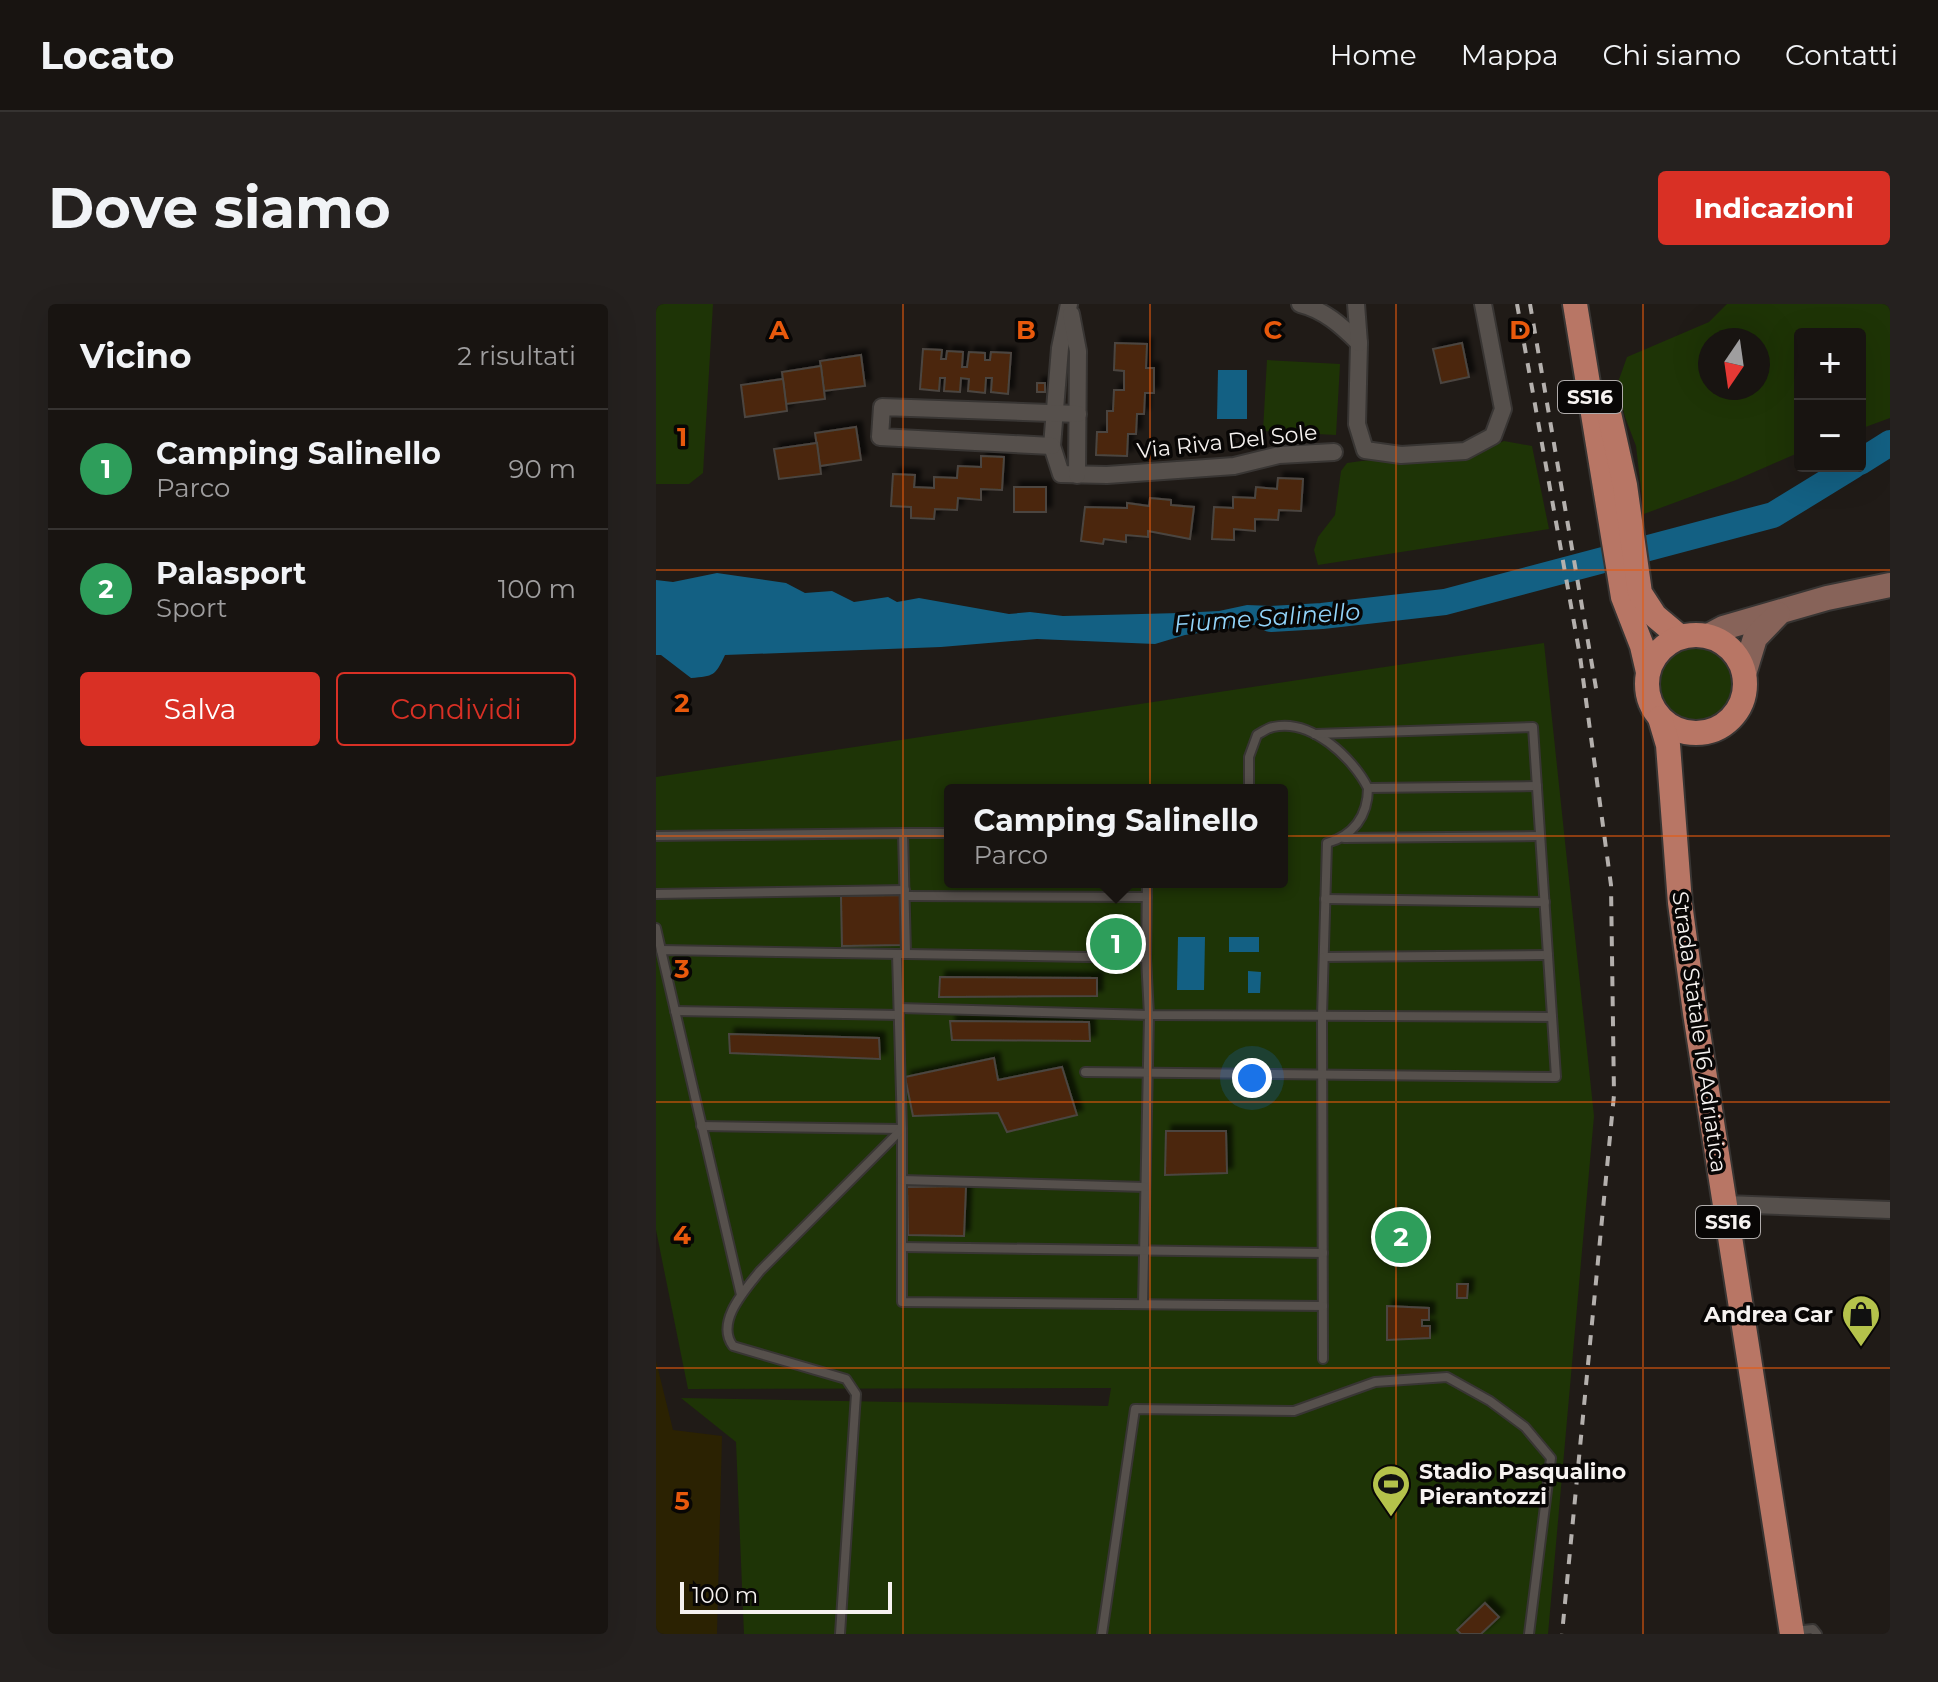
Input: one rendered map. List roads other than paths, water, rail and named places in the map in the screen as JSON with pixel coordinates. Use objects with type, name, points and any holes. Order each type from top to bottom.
[{"type":"main road","name":"Strada Statale 16 Adriatica","points":[[1575,304],[1601,375],[1616,487],[1623,597],[1642,646],[1649,696],[1668,745],[1680,903],[1792,1633]]},
{"type":"main road","name":"Strada Statale 16 Adriatica","points":[[1616,487],[1640,593],[1655,616],[1680,637]]},
{"type":"main road","points":[[1708,636],[1723,628],[1827,598],[1890,585]]},
{"type":"main road","points":[[1744,674],[1755,638],[1779,612]]},
{"type":"main road","points":[[1648,672],[1655,657],[1666,645],[1680,637],[1708,636],[1731,650],[1744,674]]},
{"type":"main road","name":"Strada Statale 16 Adriatica","points":[[1672,810],[1680,773],[1689,751],[1702,733],[1719,728],[1732,718],[1741,705],[1745,690],[1744,674]]},
{"type":"main road","points":[[1660,718],[1673,728],[1702,733]]},
{"type":"street","points":[[1069,304],[1078,351],[1077,475],[1061,474],[1052,446],[1060,348],[1069,304]]},
{"type":"street","points":[[1356,304],[1359,343],[1357,424],[1365,450],[1401,455],[1465,451],[1493,436],[1503,409],[1483,304]]},
{"type":"street","points":[[1310,305],[1337,321],[1359,343]]},
{"type":"street","points":[[1052,446],[880,437],[882,407],[1078,414]]},
{"type":"street","name":"Via Riva Del Sole","points":[[1077,475],[1234,466],[1279,455],[1334,452]]},
{"type":"street","points":[[1725,1204],[1890,1210]]},
{"type":"lane","points":[[1085,1072],[1556,1077],[1533,727],[1315,734],[1286,726],[1272,727],[1257,735],[1249,757],[1249,784]]},
{"type":"lane","points":[[1315,734],[1346,759],[1368,788],[1364,814],[1344,838]]},
{"type":"lane","points":[[1368,788],[1537,786]]},
{"type":"lane","points":[[903,833],[905,893],[899,1011],[902,1302],[1323,1306]]},
{"type":"lane","points":[[656,836],[944,833]]},
{"type":"lane","points":[[1323,1359],[1322,1016],[1327,843],[1344,838],[1540,836]]},
{"type":"lane","points":[[1143,1304],[1149,1015],[1147,888]]},
{"type":"lane","points":[[656,894],[905,893],[1147,897]]},
{"type":"lane","points":[[1325,899],[1545,902]]},
{"type":"lane","points":[[656,928],[741,1295]]},
{"type":"lane","points":[[661,950],[1146,958]]},
{"type":"lane","points":[[1324,957],[1548,955]]},
{"type":"lane","points":[[675,1011],[1552,1017]]},
{"type":"lane","points":[[701,1126],[902,1129]]},
{"type":"lane","points":[[840,1634],[856,1394],[846,1379],[733,1346],[728,1340],[728,1330],[732,1311],[760,1271],[902,1129]]},
{"type":"lane","points":[[902,1180],[1145,1187]]},
{"type":"lane","points":[[902,1247],[1323,1253]]},
{"type":"lane","points":[[1102,1634],[1135,1409],[1294,1411],[1375,1382],[1447,1377],[1490,1401],[1525,1427],[1551,1458],[1529,1634]]},
{"type":"lane","points":[[1792,1633],[1813,1629],[1817,1634]]},
{"type":"water","points":[[1218,370],[1247,370],[1247,419],[1217,419]]},
{"type":"water","points":[[717,573],[786,583],[805,593],[832,591],[854,602],[888,597],[897,602],[919,598],[1009,614],[1030,612],[1063,616],[1180,613],[1219,611],[1247,605],[1273,606],[1303,612],[1307,623],[1254,625],[1185,635],[1155,644],[1037,639],[941,647],[725,655],[713,674],[691,678],[661,655],[656,655],[656,580],[673,582]]},
{"type":"water","points":[[1178,937],[1205,937],[1204,990],[1177,990]]},
{"type":"water","points":[[1229,937],[1259,937],[1259,952],[1229,952]]},
{"type":"water","points":[[1248,971],[1261,972],[1260,993],[1248,993]]},
{"type":"waterway","name":"Fiume Salinello","points":[[1866,458],[1890,443]]},
{"type":"waterway","name":"Fiume Salinello","points":[[1271,619],[1445,602],[1773,515],[1843,472]]},
{"type":"railway","points":[[1517,304],[1580,656],[1611,885],[1614,1095],[1562,1634]]},
{"type":"railway","points":[[1530,304],[1597,694]]},
{"type":"place","name":"Camping Salinello","points":[[1116,944]]},
{"type":"place","name":"Palasport","points":[[1401,1237]]},
{"type":"place","name":"Andrea Car","points":[[1861,1348]]},
{"type":"place","name":"Stadio Pasqualino Pierantozzi","points":[[1391,1518]]}]
